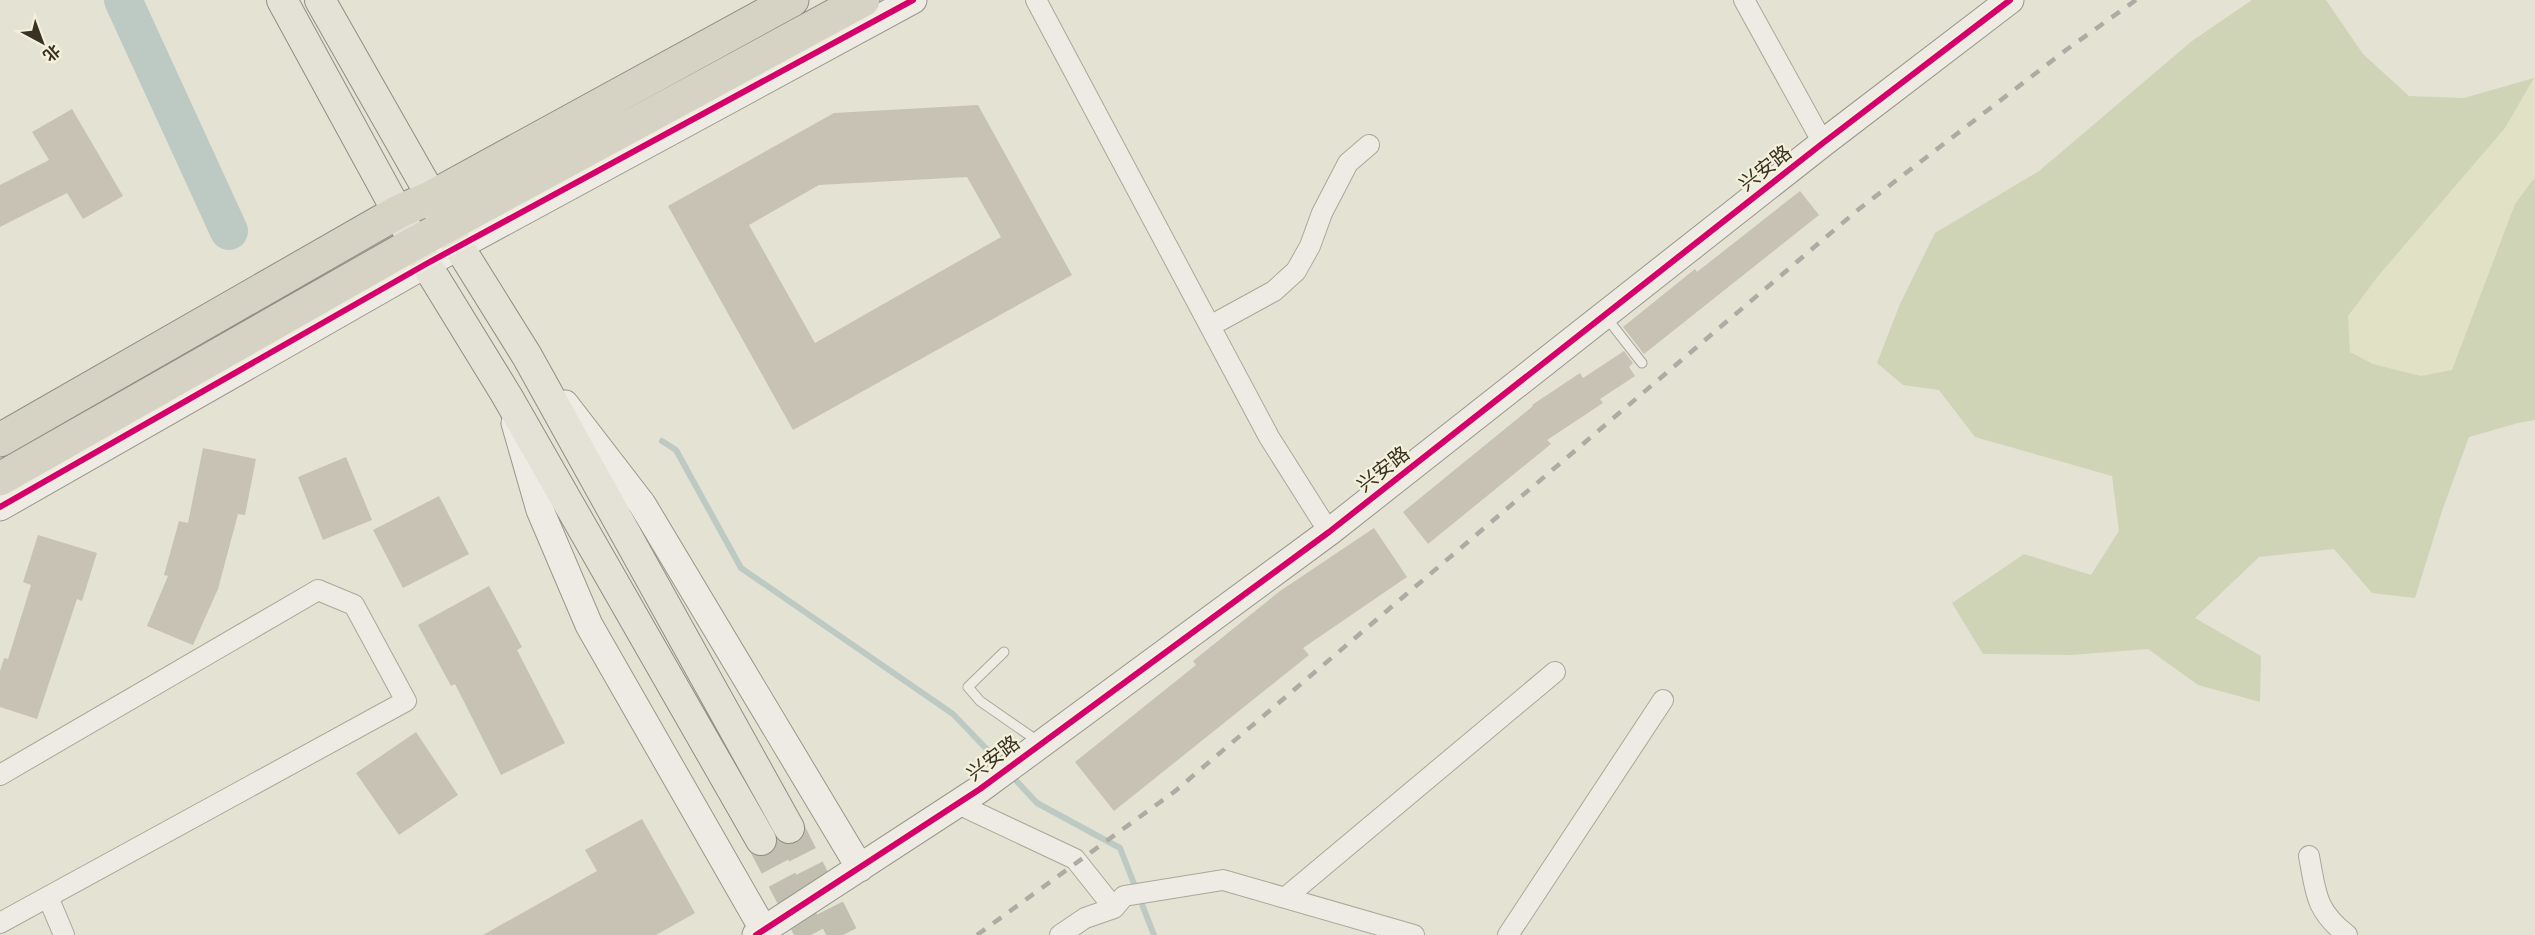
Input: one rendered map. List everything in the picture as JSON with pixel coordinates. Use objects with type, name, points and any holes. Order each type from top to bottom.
[{"type":"highway","points":[[0,440],[398,212],[432,196],[792,0]]},
{"type":"highway","points":[[0,480],[452,237],[863,0]]},
{"type":"main road","points":[[282,0],[420,254],[507,396],[760,840]]},
{"type":"main road","points":[[320,0],[432,196],[452,237],[527,356],[789,828]]},
{"type":"street","points":[[452,237],[913,0]]},
{"type":"street","points":[[1036,0],[1269,437],[1329,532]]},
{"type":"street","points":[[1744,0],[1823,143]]},
{"type":"street","name":"兴安路","points":[[760,932],[981,789],[1329,532],[1823,143],[2010,0]]},
{"type":"street","points":[[1210,326],[1274,291],[1296,271],[1310,246],[1322,213],[1348,164],[1369,146]]},
{"type":"street","points":[[0,507],[420,254]]},
{"type":"street","points":[[527,356],[642,504],[860,868]]},
{"type":"street","points":[[507,396],[540,510],[589,625],[760,932]]},
{"type":"street","points":[[0,775],[318,591],[354,605],[406,701],[0,923]]},
{"type":"street","points":[[1284,898],[1555,672]]},
{"type":"street","points":[[1508,935],[1663,700]]},
{"type":"street","points":[[958,804],[1075,858],[1119,902]]},
{"type":"street","points":[[2310,856],[2317,900],[2337,927],[2347,935]]},
{"type":"street","points":[[1059,935],[1083,927],[1119,902],[1148,893],[1223,880],[1414,935]]},
{"type":"street","points":[[48,897],[64,935]]},
{"type":"lane","points":[[1604,315],[1642,363]]},
{"type":"lane","points":[[1004,652],[968,687],[980,701],[1036,747]]},
{"type":"green space","points":[[2252,0],[2326,0],[2363,54],[2409,96],[2464,98],[2534,78],[2505,128],[2379,275],[2348,316],[2350,352],[2373,364],[2421,376],[2452,370],[2515,204],[2535,177],[2535,420],[2469,437],[2442,511],[2415,598],[2372,593],[2334,549],[2259,557],[2195,618],[2261,656],[2260,702],[2198,685],[2148,649],[2071,655],[1983,654],[1952,603],[2024,554],[2091,575],[2119,531],[2112,476],[1975,437],[1939,390],[1903,385],[1877,363],[1900,304],[1935,233],[2039,171],[2192,41]]},
{"type":"green space","points":[[2535,77],[2535,177],[2515,204],[2452,370],[2421,376],[2373,364],[2350,352],[2348,316],[2379,275],[2505,128]]},
{"type":"building","points":[[978,105],[1072,275],[793,430],[668,206],[834,113]],"holes":[[[967,177],[1001,237],[815,343],[749,225],[819,185]]]},
{"type":"building","points":[[72,109],[123,196],[83,219],[67,193],[0,227],[0,185],[49,160],[32,132]]},
{"type":"building","points":[[1800,191],[1819,215],[1644,354],[1623,327],[1695,269],[1697,272]]},
{"type":"building","points":[[1624,351],[1633,363],[1629,367],[1635,376],[1600,399],[1603,403],[1547,440],[1551,444],[1428,544],[1403,512],[1532,405],[1580,373],[1583,378]]},
{"type":"building","points":[[203,448],[256,459],[245,515],[238,514],[218,589],[193,645],[147,626],[168,576],[164,575],[179,521],[188,523]]},
{"type":"building","points":[[346,457],[372,520],[323,540],[298,477]]},
{"type":"building","points":[[439,496],[469,554],[403,588],[373,530]]},
{"type":"building","points":[[1374,528],[1407,577],[1303,648],[1309,655],[1114,811],[1075,762],[1196,665],[1193,661],[1280,591]]},
{"type":"building","points":[[38,535],[97,553],[82,601],[77,599],[37,719],[0,707],[0,671],[4,658],[8,659],[31,585],[23,582]]},
{"type":"building","points":[[489,586],[522,647],[517,650],[565,743],[501,775],[455,684],[451,686],[418,625]]},
{"type":"building","points":[[416,732],[458,795],[399,835],[356,773]]},
{"type":"building","points":[[642,819],[695,913],[656,935],[483,935],[597,871],[585,850]]},
{"type":"waterway","points":[[123,0],[229,231]]},
{"type":"waterway","points":[[662,441],[676,450],[741,568],[953,714],[1001,764]]},
{"type":"waterway","points":[[1010,774],[1037,803],[1120,848],[1154,935]]},
{"type":"tunnel","points":[[789,828],[843,935]]},
{"type":"tunnel","points":[[761,840],[811,935]]},
{"type":"railway","points":[[977,935],[1174,792],[1859,209],[2066,50],[2136,0]]},
{"type":"cycle path","points":[[0,507],[426,264],[913,0]]},
{"type":"cycle path","points":[[756,935],[980,789],[1329,532],[1823,143],[2010,0]]}]
